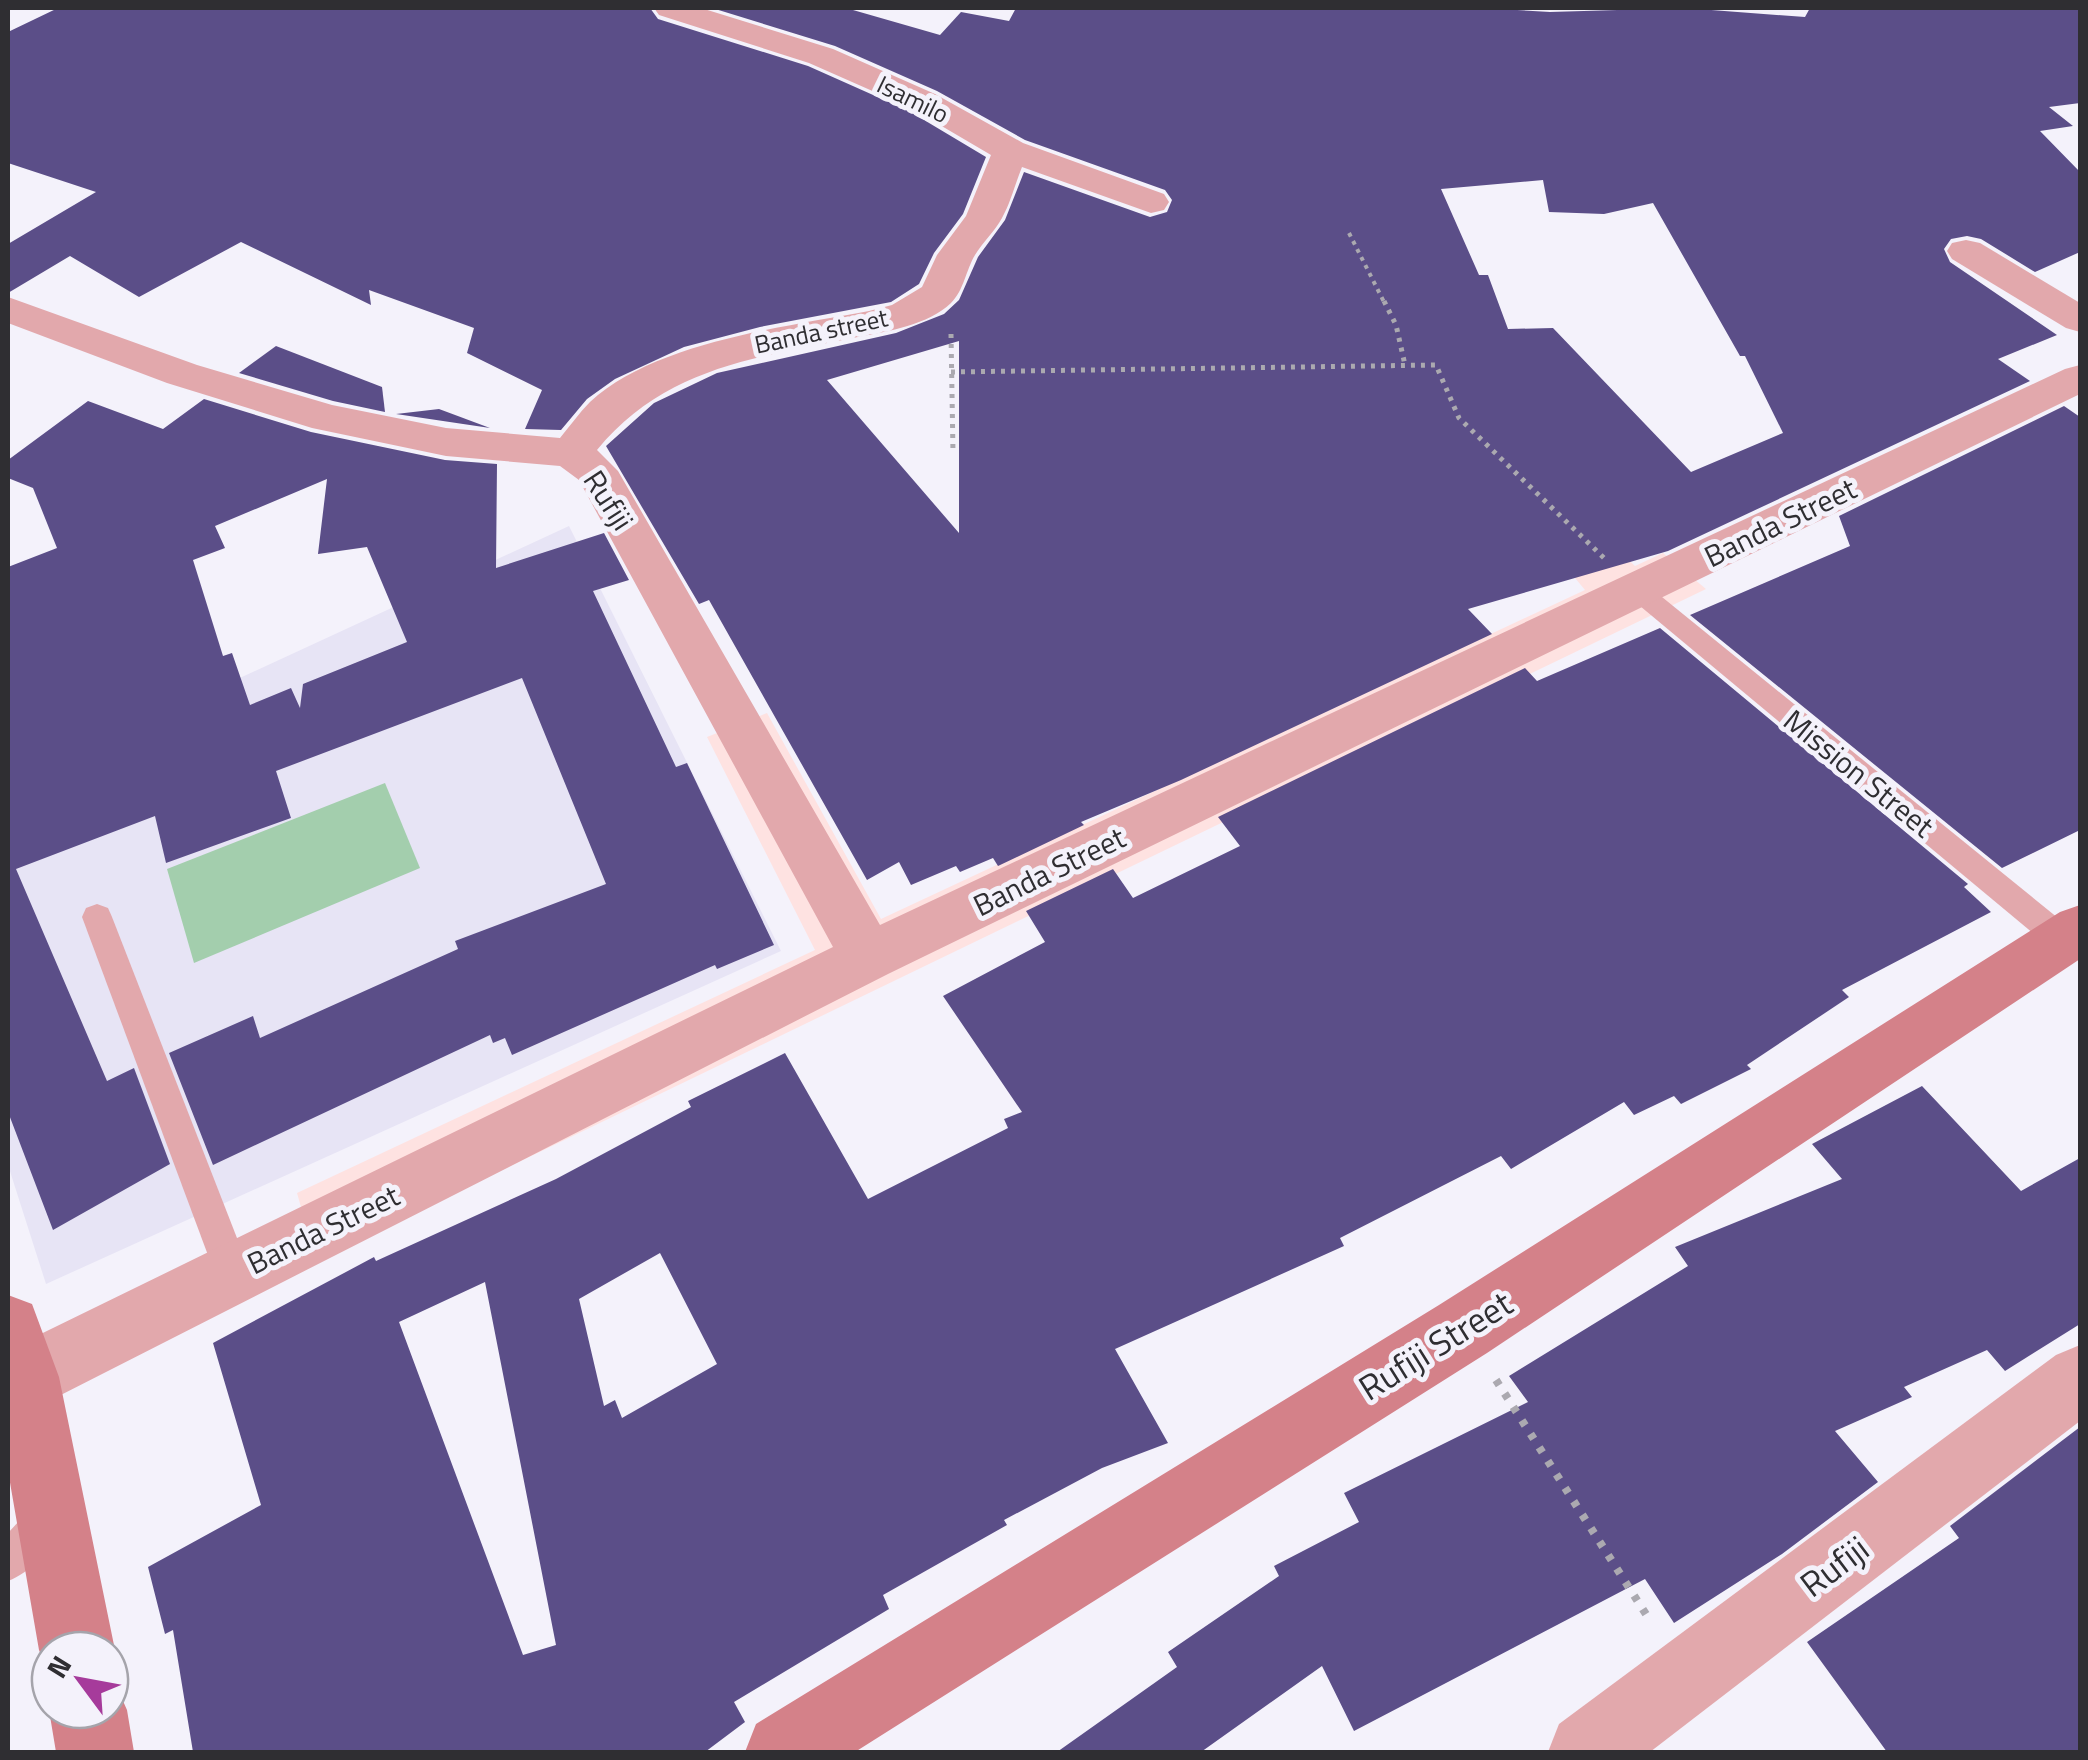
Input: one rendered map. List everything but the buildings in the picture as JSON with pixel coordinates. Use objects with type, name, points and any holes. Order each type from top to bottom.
[{"type":"street","name":"Isamilo","points":[[670,8],[821,56],[923,101],[1010,151],[1151,202]]},
{"type":"street","name":"Banda street","points":[[572,453],[607,410],[659,378],[702,359],[906,314],[926,303],[939,292],[956,254],[984,216],[1010,151]]},
{"type":"street","points":[[1966,251],[2080,320]]},
{"type":"street","name":"Rufiji","points":[[8,309],[182,374],[327,418],[446,442],[572,453],[596,471],[868,957]]},
{"type":"street","name":"Banda Street","points":[[16,1353],[233,1274],[868,957],[2080,378]]},
{"type":"street","name":"Rufiji Street","points":[[784,1752],[2074,942]]},
{"type":"street","points":[[16,1353],[30,1538],[69,1630]]},
{"type":"street","name":"Rufiji","points":[[1587,1752],[2080,1379]]},
{"type":"lane","name":"Mission Street","points":[[1637,590],[2074,942]]},
{"type":"lane","points":[[96,917],[233,1274]]},
{"type":"path","points":[[1349,233],[1396,324],[1405,366]]},
{"type":"path","points":[[926,303],[950,315],[952,453]]},
{"type":"path","points":[[951,372],[1436,365],[1460,418],[1637,590]]},
{"type":"path","points":[[1463,1328],[1687,1677]]},
{"type":"shaded area","points":[[1456,434],[1572,509],[1635,566],[1663,553],[1706,589],[316,1260],[297,1193],[815,950],[707,737],[767,713],[881,919],[1585,590]]},
{"type":"shaded area","points":[[569,526],[781,951],[46,1284],[8,1165],[8,785]]},
{"type":"green space","points":[[385,783],[420,868],[194,963],[167,869]]}]
